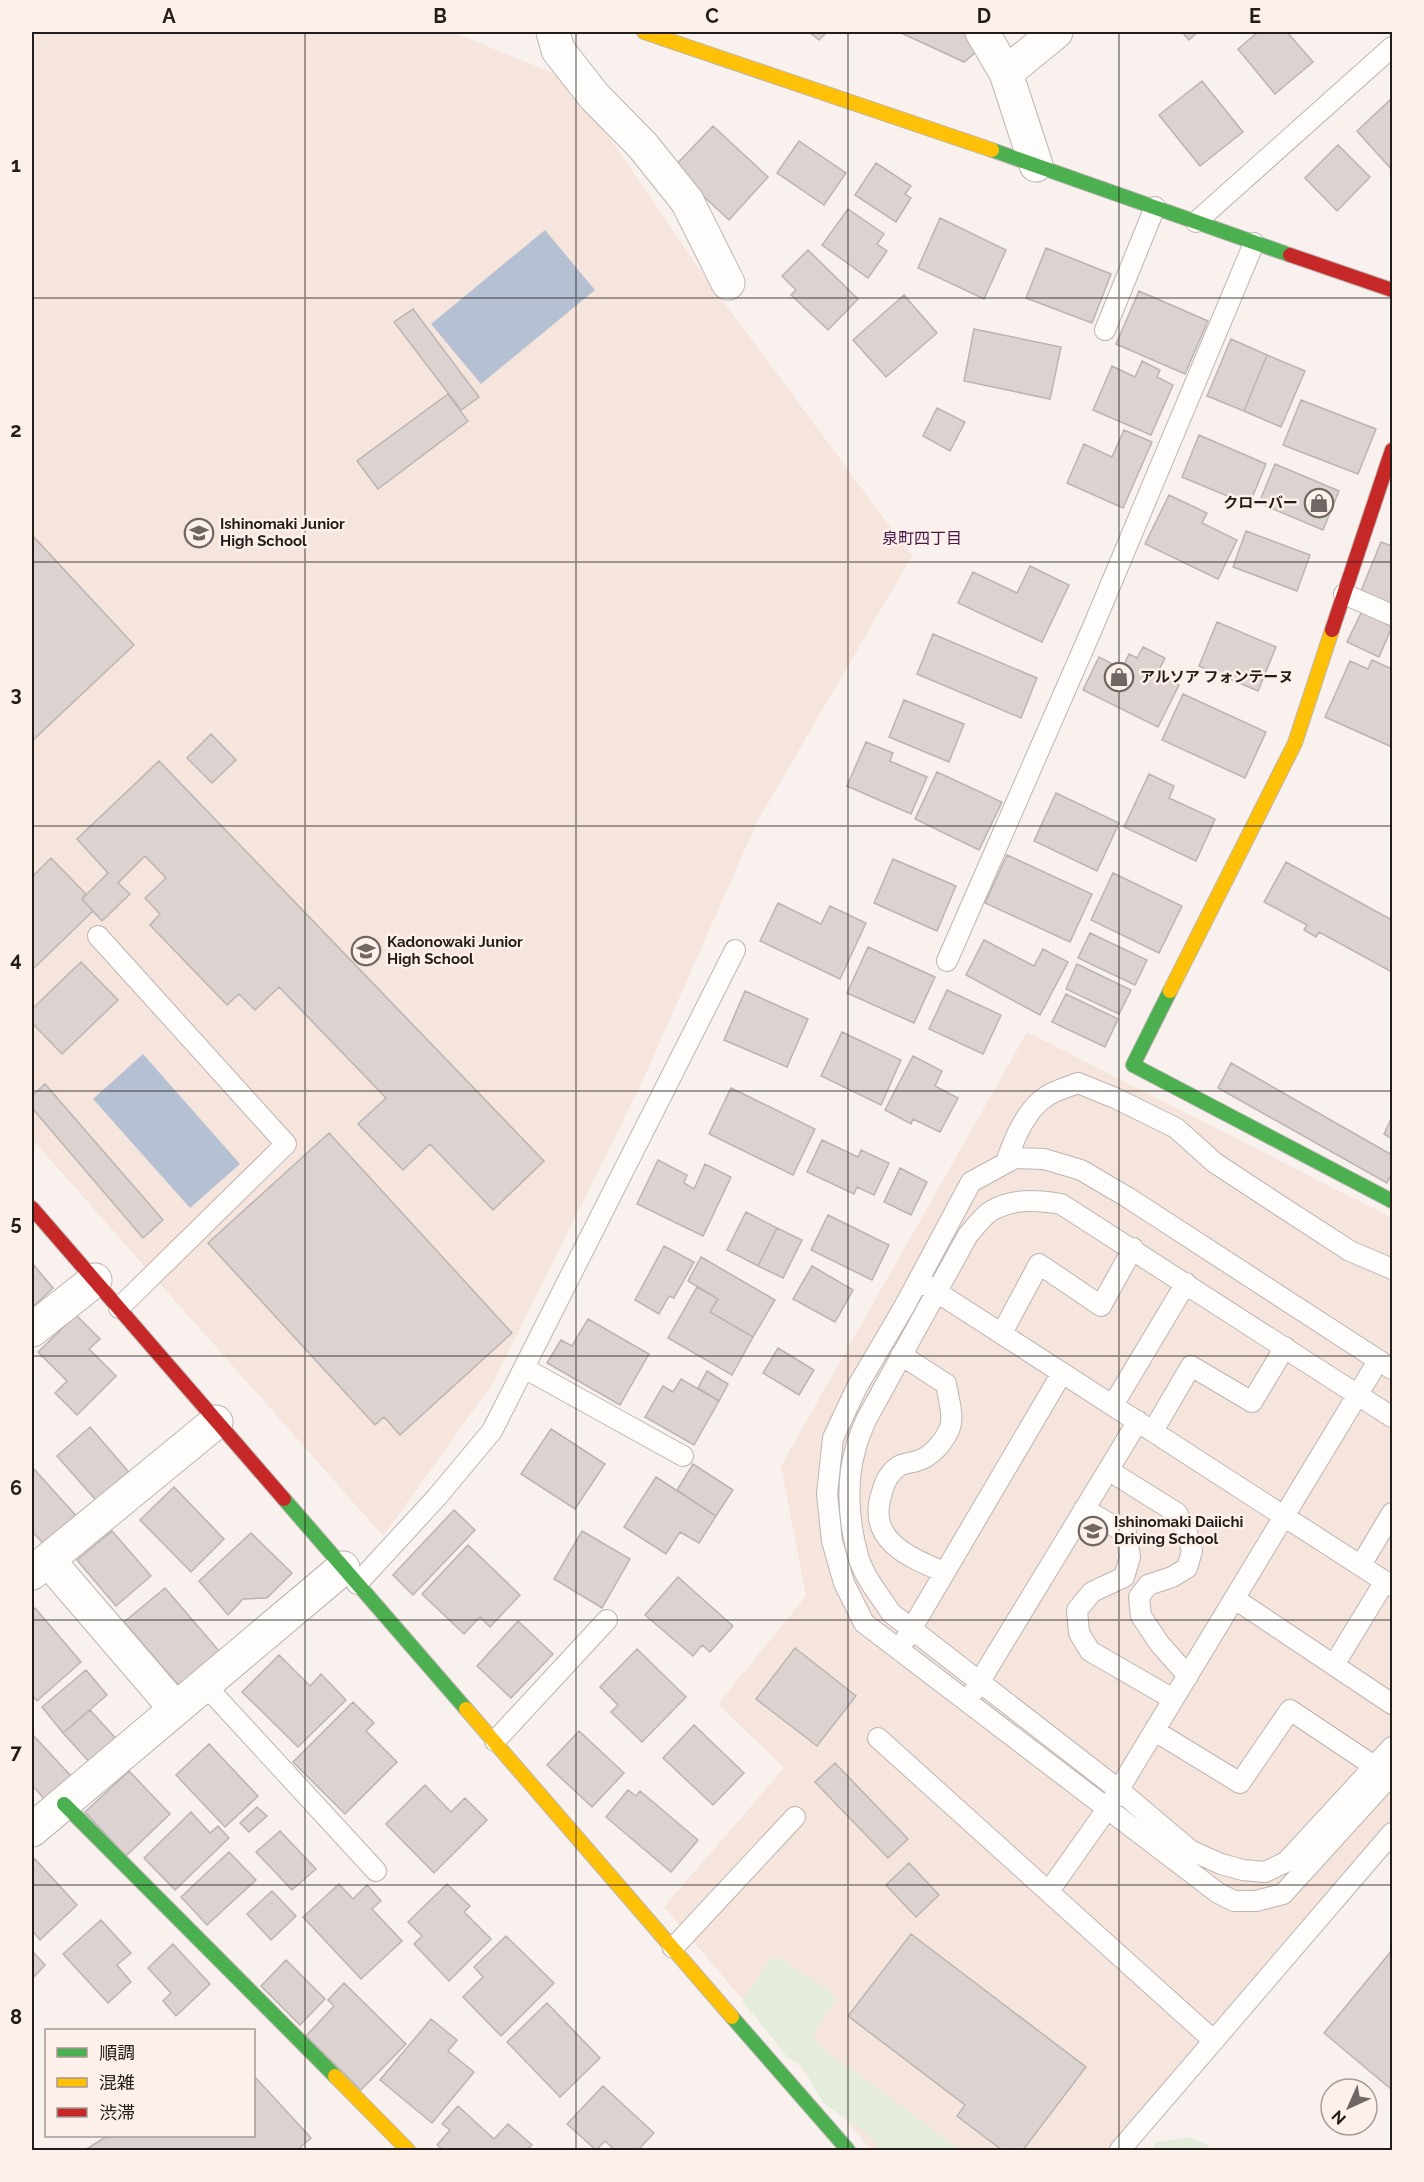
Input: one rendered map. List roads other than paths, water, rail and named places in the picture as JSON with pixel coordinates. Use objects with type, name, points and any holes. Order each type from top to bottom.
[{"type":"street","points":[[553,32],[558,50],[594,96],[643,146],[687,201],[728,283]]},
{"type":"street","points":[[644,32],[1036,165],[1392,290]]},
{"type":"street","points":[[982,32],[1006,73],[1036,165]]},
{"type":"street","points":[[1006,73],[1056,32]]},
{"type":"street","points":[[1392,450],[1295,743],[1133,1065],[1392,1201]]},
{"type":"street","points":[[32,1208],[848,2151]]},
{"type":"street","points":[[32,1330],[95,1280]]},
{"type":"street","points":[[175,1708],[40,1567],[216,1422]]},
{"type":"street","points":[[32,1830],[204,1684],[350,1576]]},
{"type":"street","points":[[64,1804],[408,2151]]},
{"type":"lane","points":[[1196,222],[1392,46]]},
{"type":"lane","points":[[1105,330],[1155,207]]},
{"type":"lane","points":[[947,961],[1092,629],[1254,243]]},
{"type":"lane","points":[[1344,594],[1392,615]]},
{"type":"lane","points":[[98,936],[286,1144],[119,1308]]},
{"type":"lane","points":[[350,1576],[437,1497],[492,1431],[735,950]]},
{"type":"lane","points":[[1006,1162],[1029,1114],[1047,1096],[1078,1083],[1115,1098],[1176,1128],[1215,1163],[1279,1205],[1350,1251],[1392,1269]]},
{"type":"lane","points":[[1049,1891],[1107,1809],[1119,1790],[1358,1395],[1385,1365],[1128,1197],[1081,1170],[1044,1159],[1015,1158],[971,1182],[857,1387],[832,1438],[827,1494],[832,1541],[844,1583],[864,1623],[1107,1809],[1218,1893],[1234,1901],[1256,1901],[1283,1894],[1383,1770],[1392,1746]]},
{"type":"lane","points":[[1383,1770],[1287,1862],[1265,1872],[1221,1864],[1190,1850],[1119,1790],[891,1613],[870,1582],[857,1554],[850,1493],[854,1452],[866,1420],[936,1291],[968,1235],[990,1211],[1010,1203],[1036,1200],[1062,1204],[1392,1417]]},
{"type":"lane","points":[[1002,1333],[1039,1264],[1101,1306],[1132,1248]]},
{"type":"lane","points":[[918,1280],[1389,1583],[1334,1665]]},
{"type":"lane","points":[[1113,1406],[1186,1283]]},
{"type":"lane","points":[[967,1702],[1108,1470],[1191,1366],[1252,1402],[1285,1347]]},
{"type":"lane","points":[[901,1355],[946,1384],[951,1426],[943,1441],[931,1453],[918,1461],[900,1465],[887,1477],[879,1500],[878,1522],[891,1543],[913,1558],[944,1572]]},
{"type":"lane","points":[[524,1368],[682,1456]]},
{"type":"lane","points":[[899,1650],[1062,1373]]},
{"type":"lane","points":[[1108,1470],[1177,1513],[1187,1533],[1192,1551],[1187,1568],[1172,1577],[1148,1585],[1139,1597],[1141,1616],[1159,1642],[1188,1676]]},
{"type":"lane","points":[[1084,1509],[1126,1533],[1130,1557],[1124,1576],[1092,1592],[1077,1610],[1079,1633],[1090,1651],[1173,1699]]},
{"type":"lane","points":[[1361,1565],[1392,1513]]},
{"type":"lane","points":[[1235,1599],[1392,1704]]},
{"type":"lane","points":[[495,1741],[607,1620]]},
{"type":"lane","points":[[204,1684],[376,1871]]},
{"type":"lane","points":[[1155,1731],[1240,1783],[1290,1710],[1383,1770]]},
{"type":"lane","points":[[878,1738],[1214,2041]]},
{"type":"lane","points":[[673,1948],[795,1817]]},
{"type":"lane","points":[[1120,2151],[1392,1833]]},
{"type":"water","points":[[545,230],[595,290],[481,384],[431,324]]},
{"type":"water","points":[[143,1054],[240,1164],[190,1208],[93,1099]]},
{"type":"place","name":"クローバー","points":[[1319,503]]},
{"type":"place","name":"Ishinomaki Junior High School","points":[[199,533]]},
{"type":"place","name":"アルソア フォンテーヌ","points":[[1119,677]]},
{"type":"place","name":"Kadonowaki Junior High School","points":[[366,951]]},
{"type":"place","name":"Ishinomaki Daiichi Driving School","points":[[1093,1531]]},
{"type":"district","name":"泉町四丁目","points":[[922,538]]}]
